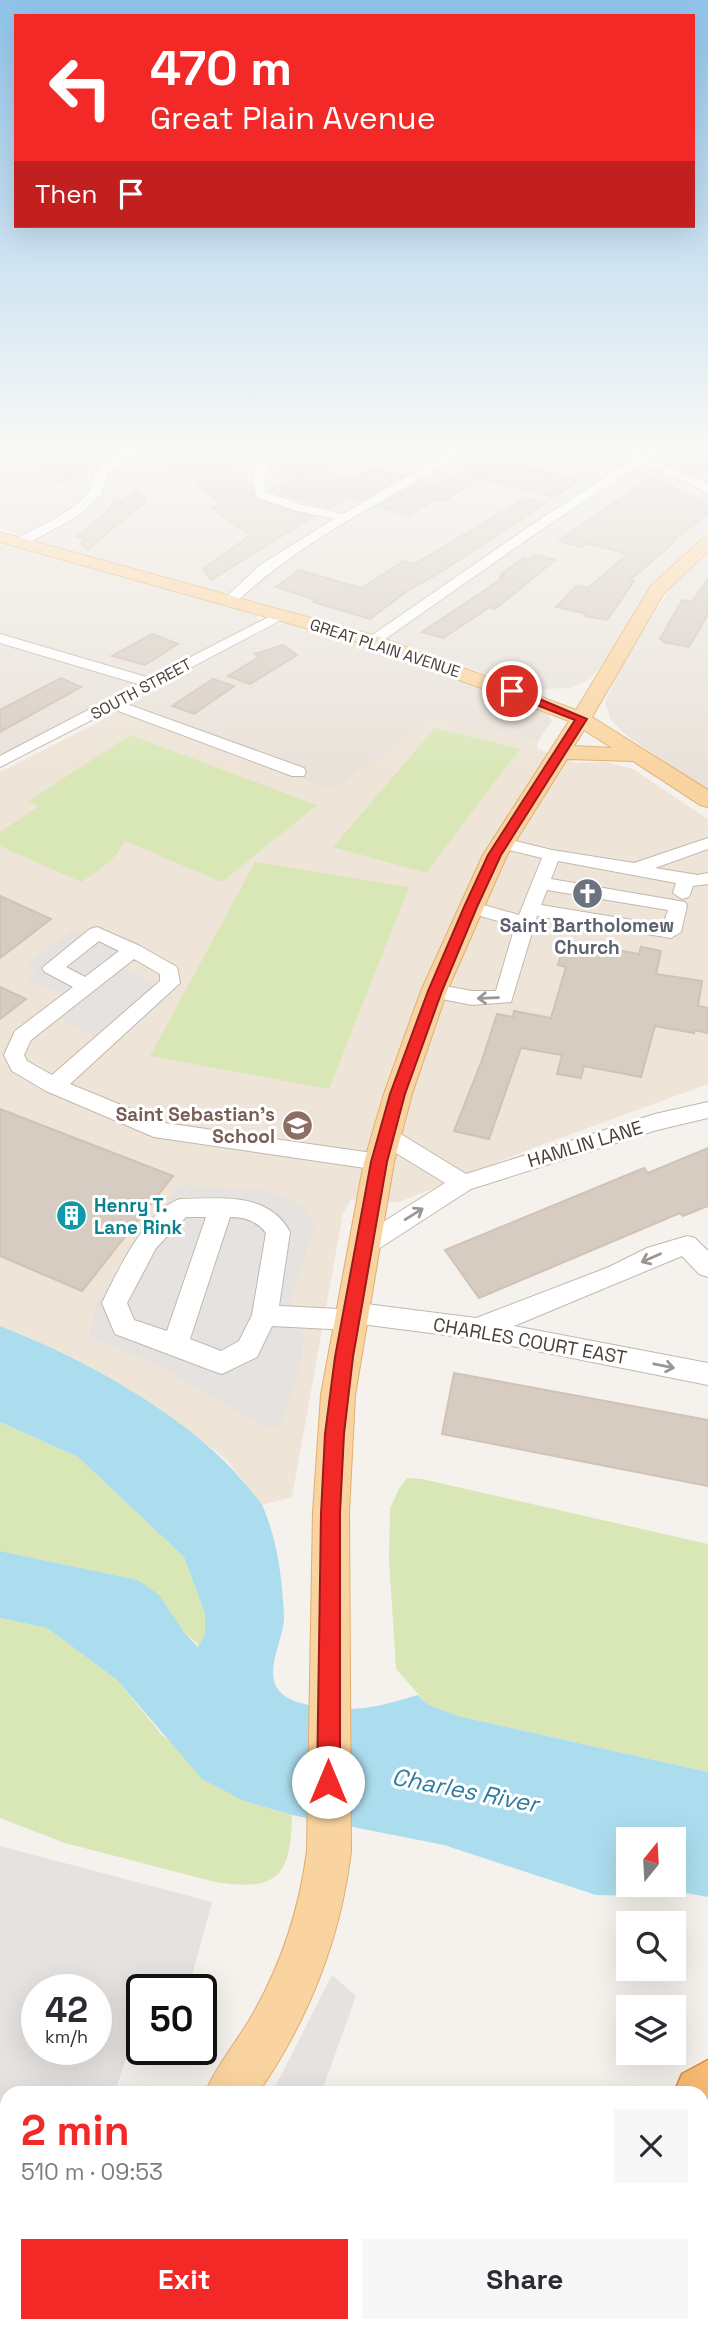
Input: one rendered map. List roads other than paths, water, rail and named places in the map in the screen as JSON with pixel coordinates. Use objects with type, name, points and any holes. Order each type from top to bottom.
[{"type":"main road","name":"GREAT PLAIN AVENUE","points":[[71,557],[282,614],[373,642],[529,697],[576,702],[638,755],[708,800]]},
{"type":"main road","points":[[529,697],[576,702],[599,688],[657,590],[693,557]]},
{"type":"main road","points":[[234,2086],[265,2039],[302,1964],[319,1912],[328,1851],[332,1472],[338,1395],[382,1149],[397,1094],[470,907],[503,843],[558,752],[576,702]]},
{"type":"main road","points":[[558,752],[638,755]]},
{"type":"street","points":[[230,600],[265,568],[282,557]]},
{"type":"street","points":[[373,642],[497,557]]},
{"type":"street","name":"SOUTH STREET","points":[[0,762],[282,614]]},
{"type":"street","points":[[0,638],[152,683]]},
{"type":"street","points":[[113,704],[298,772]]},
{"type":"street","points":[[503,843],[552,855],[686,879],[700,881],[708,878]]},
{"type":"street","points":[[635,869],[708,843]]},
{"type":"street","points":[[435,991],[472,998],[504,998],[528,916],[552,855]]},
{"type":"street","points":[[470,907],[671,932],[686,879]]},
{"type":"street","points":[[541,883],[678,906]]},
{"type":"street","points":[[54,1086],[170,983],[170,971],[159,962],[97,933],[52,968],[87,986]]},
{"type":"street","points":[[133,950],[22,1036],[14,1055],[19,1066],[54,1086],[162,1131],[382,1149],[463,1183]]},
{"type":"street","name":"HAMLIN LANE","points":[[364,1245],[463,1183],[655,1122],[708,1110]]},
{"type":"street","points":[[180,1208],[242,1208],[268,1218],[278,1232],[265,1315],[248,1349],[222,1363],[175,1343],[124,1327],[114,1303],[147,1241],[180,1208]]},
{"type":"street","points":[[175,1343],[221,1208]]},
{"type":"street","points":[[477,1329],[618,1274],[656,1255],[687,1245],[708,1267]]},
{"type":"street","name":"CHARLES COURT EAST","points":[[265,1315],[350,1316],[477,1329],[708,1374]]},
{"type":"water","name":"Charles River","points":[[0,1326],[100,1372],[134,1392],[197,1437],[224,1461],[261,1504],[276,1547],[280,1574],[284,1616],[273,1675],[280,1692],[292,1700],[314,1706],[355,1709],[418,1695],[427,1704],[458,1716],[708,1772],[708,1897],[686,1893],[686,1827],[616,1827],[616,1895],[596,1895],[444,1845],[292,1815],[244,1801],[202,1779],[117,1680],[47,1628],[0,1618],[0,1551],[138,1580],[159,1595],[183,1631],[198,1647],[205,1634],[205,1614],[184,1557],[78,1457],[0,1422]]},
{"type":"place","name":"Saint Bartholomew Church","points":[[587,894]]},
{"type":"place","name":"Saint Sebastian's School","points":[[298,1125]]},
{"type":"place","name":"Henry T. Lane Rink","points":[[71,1216]]}]
